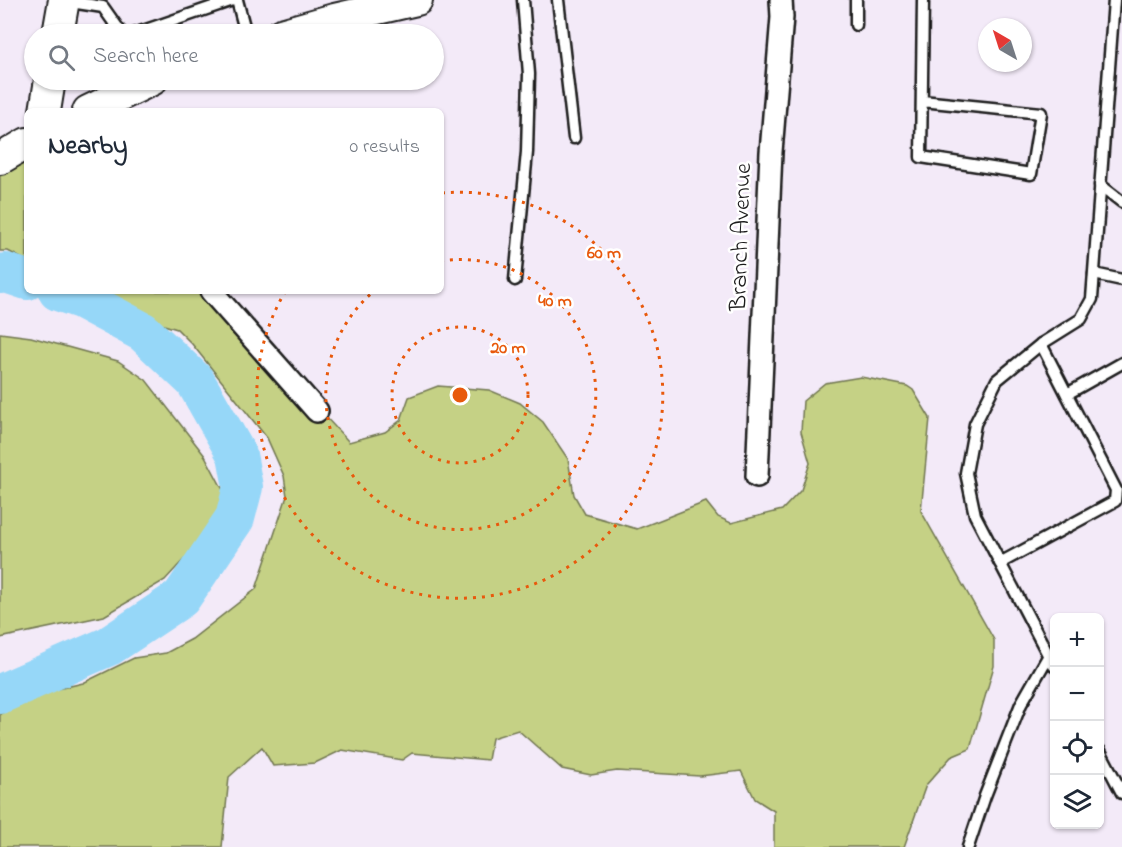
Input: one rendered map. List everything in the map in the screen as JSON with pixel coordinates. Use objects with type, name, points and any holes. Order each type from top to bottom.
[{"type":"main road","points":[[316,24],[415,0]]},
{"type":"main road","points":[[60,24],[64,1]]},
{"type":"main road","points":[[45,108],[48,90]]},
{"type":"main road","points":[[100,108],[125,102],[140,90]]},
{"type":"main road","points":[[0,159],[24,146]]},
{"type":"street","name":"Branch Avenue","points":[[757,476],[770,163],[782,17],[781,0]]},
{"type":"street","points":[[215,294],[317,411]]},
{"type":"lane","points":[[164,24],[235,0],[243,24]]},
{"type":"lane","points":[[514,280],[527,152],[529,96],[523,0]]},
{"type":"lane","points":[[558,0],[574,138]]},
{"type":"lane","points":[[856,0],[856,25]]},
{"type":"lane","points":[[922,101],[1041,113],[1031,174],[921,157],[923,0]]},
{"type":"lane","points":[[968,847],[1021,704],[1049,655],[975,515],[966,472],[967,463],[975,424],[997,380],[1041,344],[1081,319],[1092,299],[1113,0]]},
{"type":"lane","points":[[64,1],[103,7],[115,24]]},
{"type":"lane","points":[[1100,185],[1122,202]]},
{"type":"lane","points":[[1094,274],[1122,280]]},
{"type":"lane","points":[[1000,563],[1115,501],[1116,490],[1041,344]]},
{"type":"lane","points":[[1067,394],[1122,363]]},
{"type":"lane","points":[[1104,759],[1122,794]]},
{"type":"green space","points":[[24,150],[24,259],[8,251],[0,251],[0,164]]},
{"type":"green space","points":[[90,294],[211,294],[349,442],[385,432],[401,420],[409,397],[438,386],[489,390],[520,403],[543,422],[568,459],[574,495],[585,514],[637,529],[706,502],[718,517],[731,523],[782,510],[801,490],[810,463],[801,432],[803,401],[825,383],[861,377],[907,386],[913,390],[930,418],[921,511],[994,640],[994,666],[970,749],[951,757],[926,785],[904,847],[774,847],[774,811],[755,799],[741,771],[700,776],[617,771],[591,775],[562,769],[518,730],[492,738],[488,760],[412,753],[402,760],[342,750],[315,763],[273,766],[262,747],[229,777],[222,847],[0,847],[0,714],[45,692],[83,683],[134,658],[166,653],[192,639],[256,589],[287,496],[284,476],[267,438],[192,344],[177,329],[125,313]]},
{"type":"green space","points":[[0,333],[31,337],[118,361],[146,380],[205,456],[232,507],[165,580],[104,616],[0,638]]},
{"type":"waterway","points":[[0,274],[6,273],[24,279]]},
{"type":"waterway","points":[[0,694],[109,646],[181,598],[235,518],[243,487],[237,455],[195,381],[143,332],[81,299],[67,294]]}]
